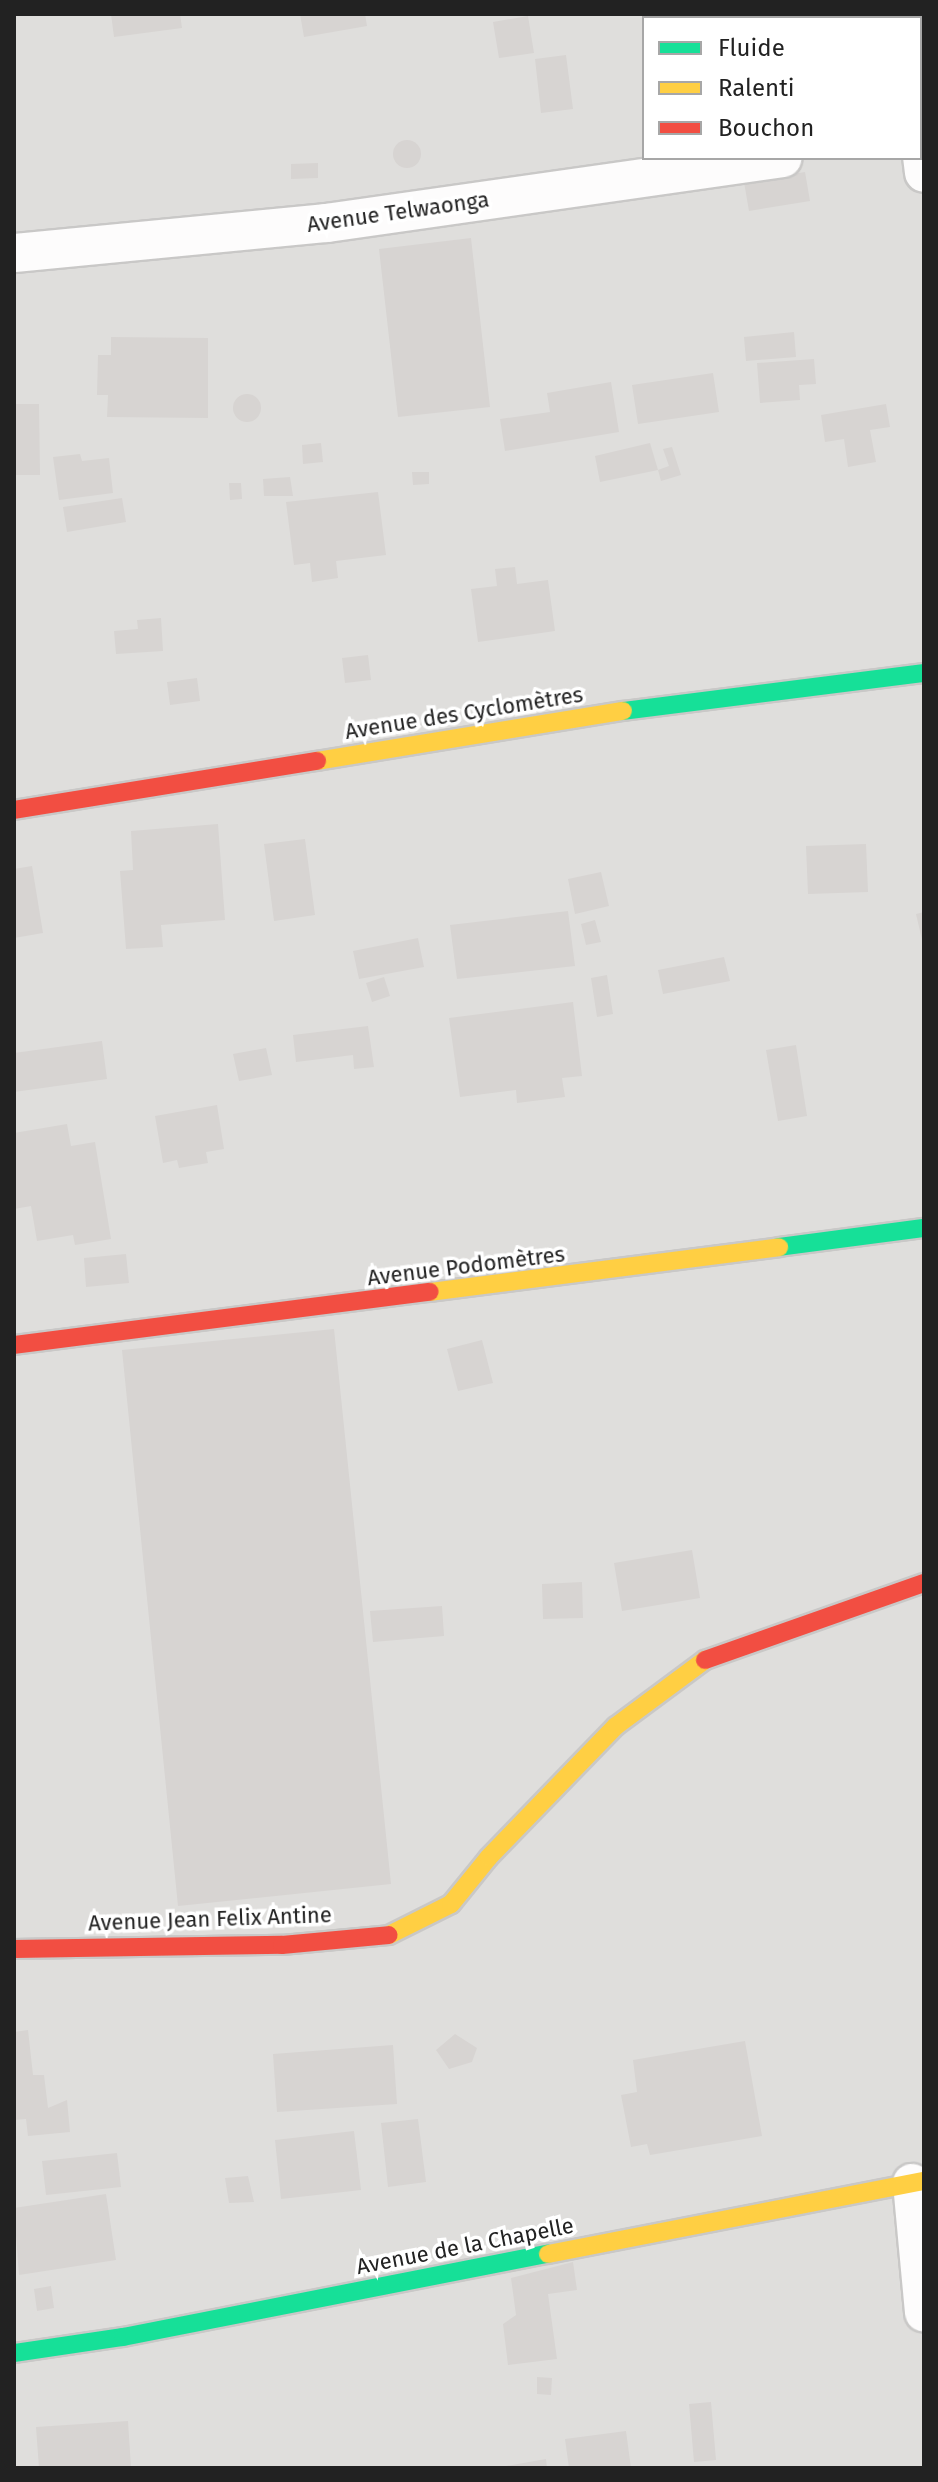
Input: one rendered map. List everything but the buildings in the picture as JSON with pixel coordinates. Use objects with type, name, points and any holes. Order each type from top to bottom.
[{"type":"street","points":[[922,150],[924,173]]},
{"type":"street","name":"Avenue Telwaonga","points":[[14,253],[327,223],[768,160]]},
{"type":"street","name":"Avenue des Cyclomètres","points":[[14,810],[617,712],[924,673]]},
{"type":"street","name":"Avenue Podomètres","points":[[14,1345],[924,1228]]},
{"type":"street","name":"Avenue Jean Felix Antine","points":[[14,1949],[282,1945],[399,1934],[451,1904],[489,1857],[616,1726],[703,1661],[774,1633],[924,1583]]},
{"type":"street","points":[[918,2182],[924,2312]]},
{"type":"street","name":"Avenue de la Chapelle","points":[[14,2353],[123,2337],[918,2182]]},
{"type":"shaded area","points":[[14,14],[924,14],[924,2468],[14,2468]]},
{"type":"traffic: fast","points":[[623,711],[924,673]]},
{"type":"traffic: fast","points":[[779,1247],[924,1228]]},
{"type":"traffic: fast","points":[[14,2353],[123,2337],[548,2254]]},
{"type":"traffic: slow","points":[[317,761],[623,711]]},
{"type":"traffic: slow","points":[[430,1292],[779,1247]]},
{"type":"traffic: slow","points":[[389,1935],[451,1904],[489,1857],[616,1726],[705,1660]]},
{"type":"traffic: slow","points":[[548,2254],[924,2181]]},
{"type":"traffic: jam","points":[[14,810],[317,761]]},
{"type":"traffic: jam","points":[[14,1345],[430,1292]]},
{"type":"traffic: jam","points":[[705,1660],[924,1583]]},
{"type":"traffic: jam","points":[[14,1949],[282,1945],[389,1935]]}]
